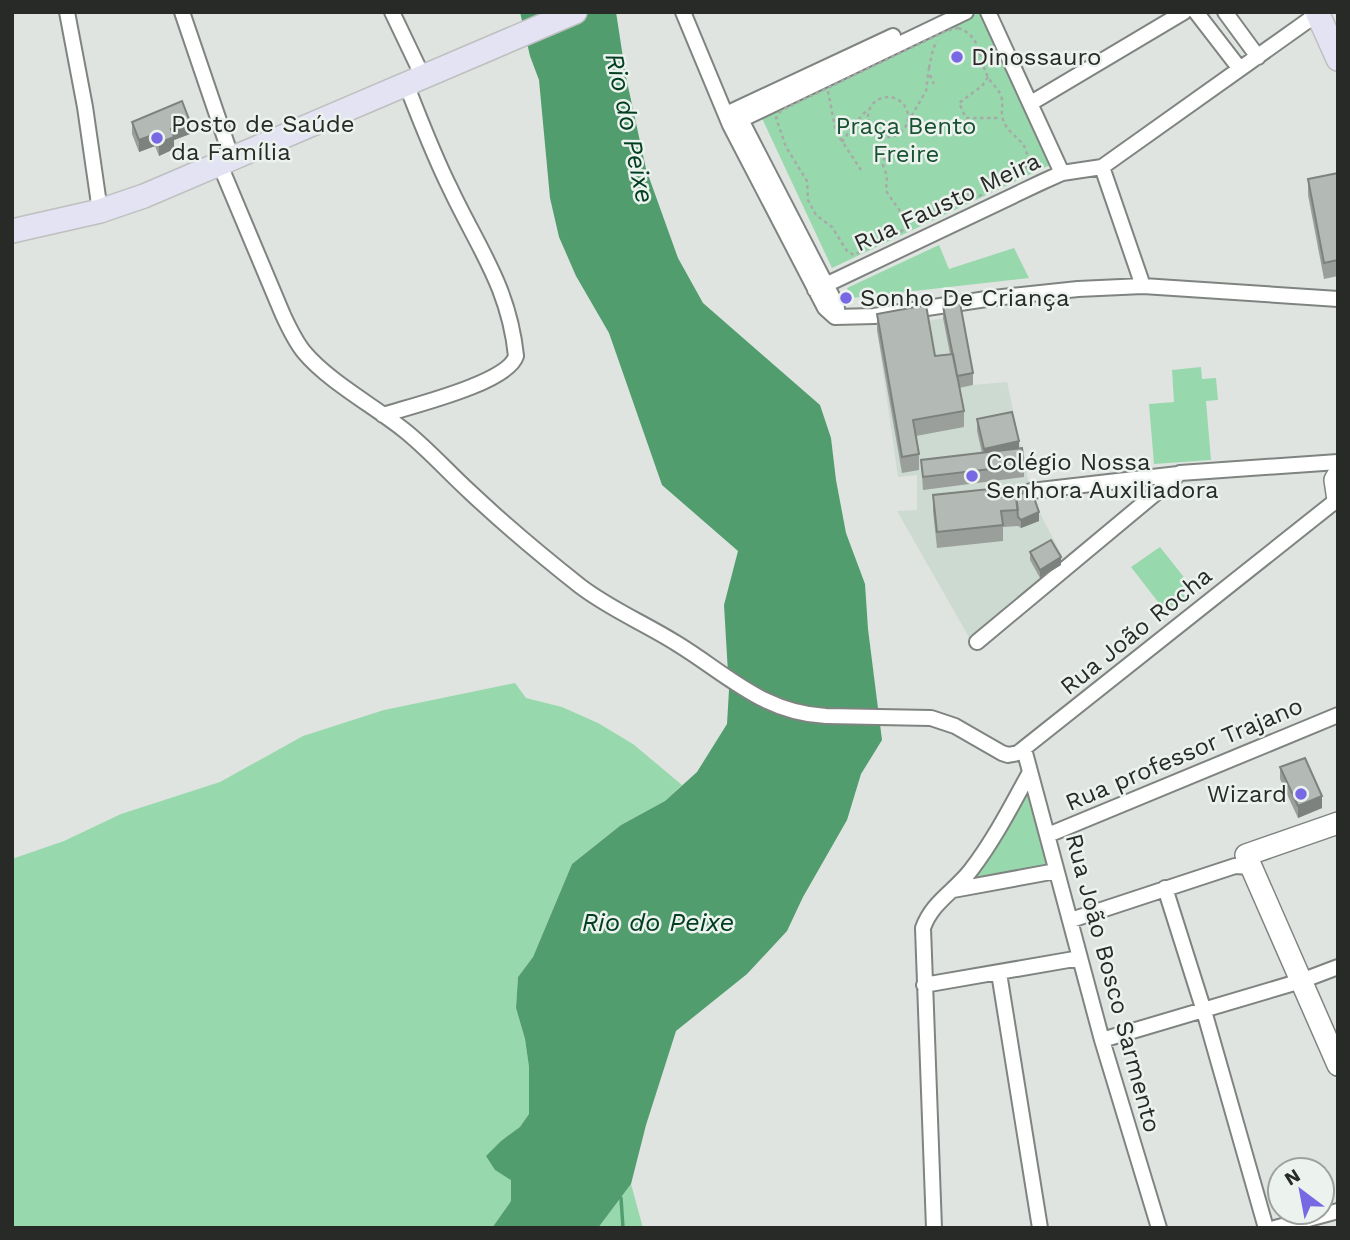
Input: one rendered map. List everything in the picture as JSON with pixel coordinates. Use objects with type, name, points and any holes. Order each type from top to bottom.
[{"type":"main road","points":[[12,231],[100,211],[144,197],[575,12]]},
{"type":"main road","points":[[1318,13],[1338,59]]},
{"type":"street","points":[[67,12],[85,107],[100,211]]},
{"type":"street","points":[[182,12],[226,162],[293,336],[303,351],[320,367],[421,445],[477,499],[582,588],[619,612],[676,642],[760,699],[809,715],[931,718],[955,726],[1008,755],[1017,754],[1024,749]]},
{"type":"street","points":[[383,415],[481,384],[512,365],[516,356],[500,286],[487,256],[450,189],[392,12]]},
{"type":"street","points":[[683,12],[733,117],[833,312],[874,316],[993,298],[1078,289],[1143,286],[1338,299]]},
{"type":"street","points":[[733,117],[945,12]]},
{"type":"street","points":[[733,117],[966,12]]},
{"type":"street","points":[[988,12],[1062,173]]},
{"type":"street","points":[[1196,12],[1240,69]]},
{"type":"street","points":[[1225,12],[1258,57]]},
{"type":"street","points":[[1143,286],[1102,167],[1318,13]]},
{"type":"street","points":[[1031,103],[1177,14]]},
{"type":"street","name":"Rua Fausto Meira","points":[[820,287],[1062,173],[1102,167]]},
{"type":"street","points":[[1031,491],[1180,473],[1338,462]]},
{"type":"street","points":[[978,642],[1180,473]]},
{"type":"street","points":[[1338,475],[1335,480],[1338,500]]},
{"type":"street","name":"Rua João Rocha","points":[[1024,749],[1338,500]]},
{"type":"street","name":"Rua professor Trajano","points":[[1048,835],[1338,715]]},
{"type":"street","name":"Rua João Bosco Sarmento","points":[[1024,749],[1102,1040],[1158,1228]]},
{"type":"street","points":[[934,1228],[923,928],[932,910],[978,860],[1030,772]]},
{"type":"street","points":[[1250,861],[1338,823]]},
{"type":"street","points":[[1071,920],[1250,861],[1338,837]]},
{"type":"street","points":[[1250,861],[1305,980],[1338,1065]]},
{"type":"street","points":[[952,890],[1056,871]]},
{"type":"street","points":[[1165,888],[1204,1011],[1266,1228]]},
{"type":"street","points":[[924,985],[1080,958]]},
{"type":"street","points":[[1102,1040],[1305,980],[1338,967]]},
{"type":"street","points":[[999,973],[1040,1228]]},
{"type":"street","points":[[1305,980],[1338,1039]]},
{"type":"street","points":[[1275,1228],[1338,1211]]},
{"type":"path","points":[[958,28],[973,37],[981,49],[988,77],[1002,98],[1002,118],[1026,148],[1028,157],[1025,173],[979,195],[972,193],[907,221],[902,231],[854,255],[846,251],[832,226],[816,215],[808,201],[807,181],[786,147],[776,118],[780,112],[942,33],[958,28]]},
{"type":"path","points":[[870,107],[867,118],[873,131],[882,136],[895,136],[904,129],[926,91],[933,49],[942,33]]},
{"type":"path","points":[[929,68],[934,84]]},
{"type":"path","points":[[988,77],[982,86],[959,103],[966,118],[1002,118]]},
{"type":"path","points":[[829,88],[828,96],[836,132],[861,170]]},
{"type":"path","points":[[842,142],[855,123],[881,98],[894,98],[900,102],[907,110],[907,123]]},
{"type":"path","points":[[882,136],[886,146],[883,164],[887,176],[886,191],[907,221]]},
{"type":"shaded area","name":"Colégio Nossa Senhora Auxiliadora","points":[[960,315],[973,385],[1007,382],[1032,498],[1066,563],[970,639],[897,511],[917,510],[917,475],[898,477],[877,330]]},
{"type":"green space","name":"Praça Bento Freire","points":[[981,12],[1052,164],[832,268],[761,116]]},
{"type":"green space","points":[[939,245],[949,269],[1014,248],[1029,278],[852,298],[847,288]]},
{"type":"green space","points":[[1201,367],[1202,379],[1216,378],[1218,400],[1206,401],[1211,460],[1154,464],[1149,404],[1174,402],[1172,370]]},
{"type":"green space","points":[[1160,547],[1194,590],[1165,611],[1131,567]]},
{"type":"green space","points":[[515,683],[526,698],[562,707],[598,723],[633,744],[682,785],[665,801],[621,825],[572,864],[533,957],[518,977],[516,1008],[525,1039],[529,1067],[529,1114],[521,1127],[501,1141],[495,1170],[511,1179],[511,1201],[492,1228],[12,1228],[12,859],[64,841],[121,814],[220,782],[303,736],[384,710]]},
{"type":"green space","points":[[1032,786],[1055,864],[975,879]]},
{"type":"green space","points":[[631,1184],[643,1228],[598,1228]]},
{"type":"water","name":"Rio do Peixe","points":[[520,12],[616,12],[626,77],[646,169],[678,258],[703,303],[820,405],[831,438],[846,533],[865,584],[882,740],[861,774],[847,820],[787,931],[747,974],[676,1031],[646,1125],[631,1184],[598,1228],[492,1228],[511,1201],[511,1180],[495,1170],[486,1156],[520,1127],[529,1114],[529,1067],[525,1039],[516,1008],[518,977],[533,957],[572,864],[621,825],[665,801],[697,772],[727,724],[729,690],[724,605],[738,551],[662,485],[609,333],[576,276],[559,237],[550,198],[539,80],[530,56]]},
{"type":"building","points":[[182,101],[190,122],[171,129],[174,137],[159,143],[155,134],[139,140],[132,122]]},
{"type":"building","points":[[1338,173],[1338,260],[1324,263],[1308,179]]},
{"type":"building","points":[[960,303],[973,373],[957,376],[943,306]]},
{"type":"building","points":[[926,305],[935,356],[953,354],[964,411],[913,420],[919,454],[902,457],[877,314]]},
{"type":"building","points":[[1012,412],[1019,441],[984,449],[977,419]]},
{"type":"building","points":[[1022,448],[1024,465],[923,477],[921,460]]},
{"type":"building","points":[[999,488],[1001,497],[1016,496],[1018,510],[1001,511],[1003,525],[937,532],[933,495]]},
{"type":"building","points":[[1032,492],[1039,512],[1021,520],[1018,517],[1016,496],[1013,495]]},
{"type":"building","points":[[1051,540],[1061,557],[1040,570],[1030,552]]},
{"type":"building","points":[[1305,758],[1322,796],[1298,806],[1280,767]]},
{"type":"waterway","points":[[621,1198],[623,1228]]},
{"type":"place","name":"Dinossauro","points":[[957,57]]},
{"type":"place","name":"Posto de Saúde da Família","points":[[157,138]]},
{"type":"place","name":"Sonho De Criança","points":[[846,298]]},
{"type":"place","name":"Colégio Nossa Senhora Auxiliadora","points":[[972,476]]},
{"type":"place","name":"Wizard","points":[[1301,794]]}]
